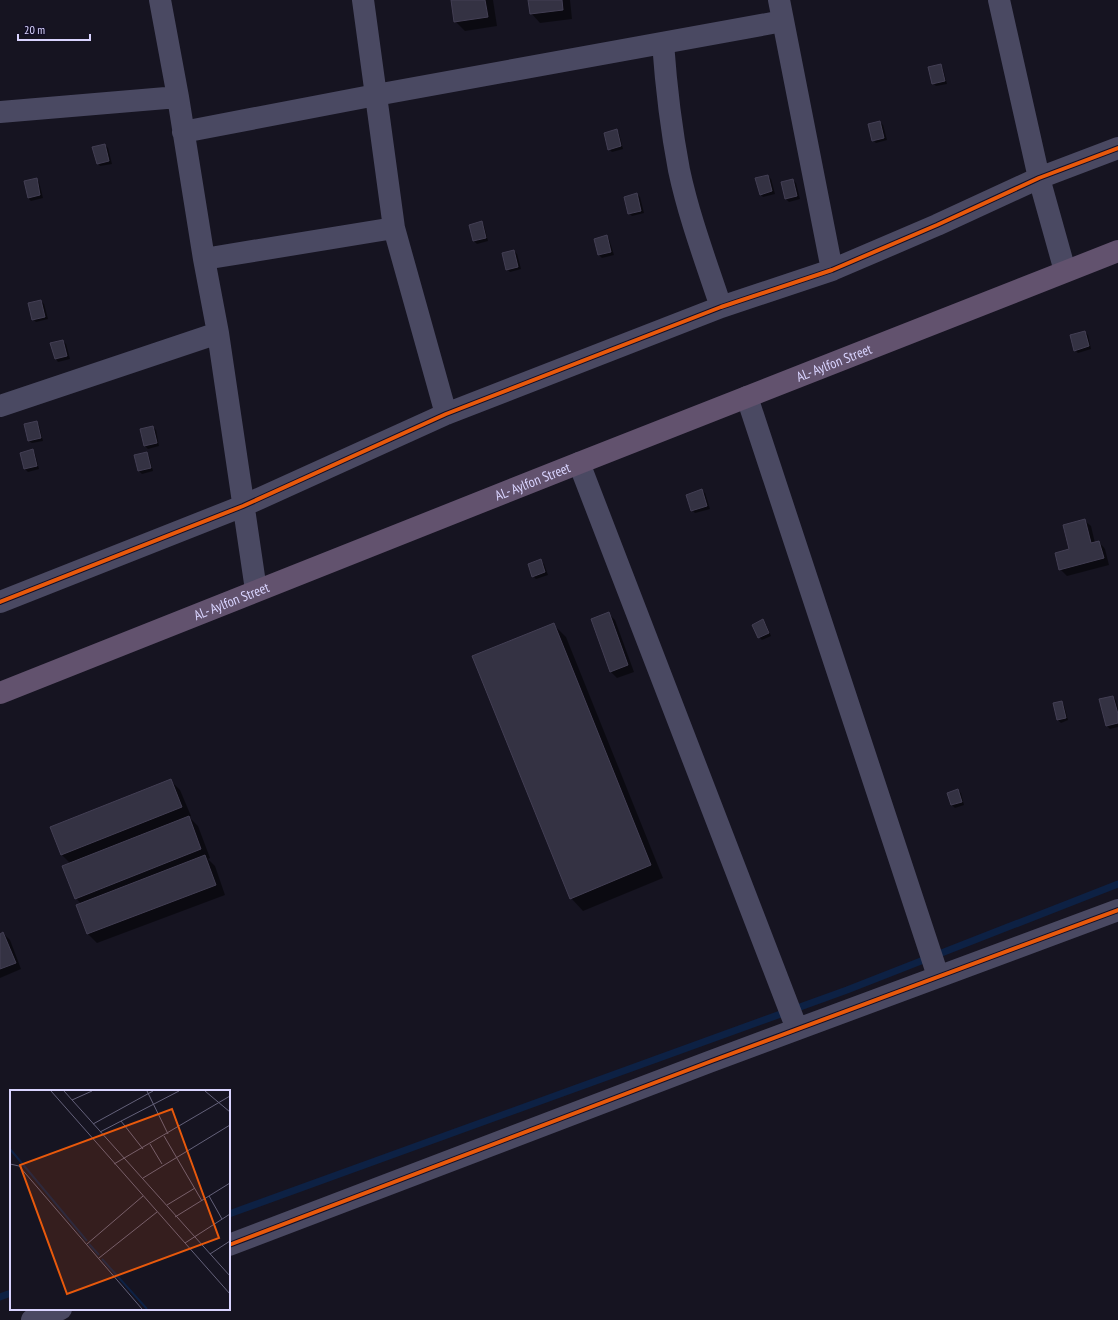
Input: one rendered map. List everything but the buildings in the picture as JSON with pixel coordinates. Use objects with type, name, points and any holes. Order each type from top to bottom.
[{"type":"highway","name":"AL- Aylfon Street","points":[[0,693],[256,590],[1118,251]]},
{"type":"street","points":[[160,0],[218,333],[256,590]]},
{"type":"street","points":[[363,0],[394,228],[446,414]]},
{"type":"street","points":[[999,0],[1039,178],[1065,271]]},
{"type":"street","points":[[183,132],[662,43],[781,10],[832,270]]},
{"type":"street","points":[[662,43],[667,93],[680,171],[692,218],[721,307]]},
{"type":"street","points":[[0,112],[178,97]]},
{"type":"street","points":[[0,602],[244,506],[446,414],[721,307],[832,270],[937,225],[1039,178],[1118,148]]},
{"type":"street","points":[[204,259],[394,228]]},
{"type":"street","points":[[0,406],[218,333]]},
{"type":"street","points":[[747,397],[938,976]]},
{"type":"street","points":[[579,463],[797,1029]]},
{"type":"street","points":[[230,1245],[797,1029],[1118,910]]},
{"type":"street","points":[[32,1320],[58,1310]]},
{"type":"waterway","points":[[230,1214],[847,990],[1118,884]]},
{"type":"waterway","points":[[0,1297],[10,1293]]},
{"type":"cycle path","points":[[0,602],[243,506],[446,414],[721,307],[832,270],[937,225],[1039,178],[1118,148]]},
{"type":"cycle path","points":[[230,1245],[709,1062],[1118,910]]}]
